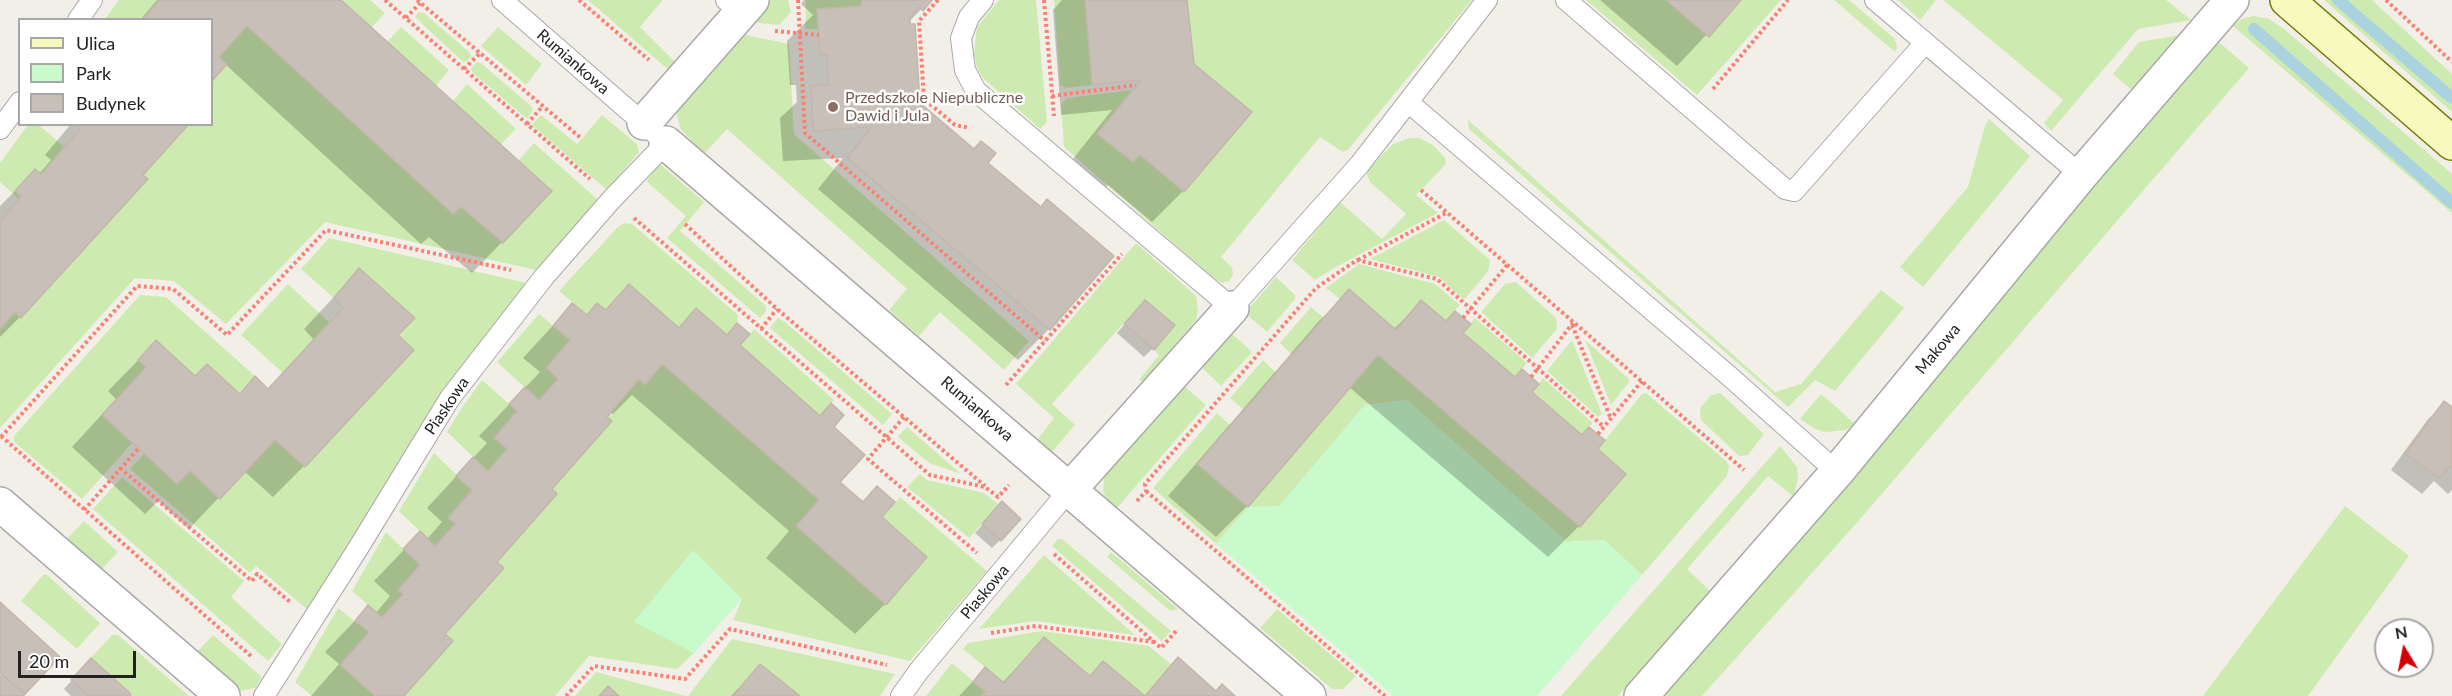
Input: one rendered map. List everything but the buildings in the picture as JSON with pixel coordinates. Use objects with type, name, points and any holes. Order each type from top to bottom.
[{"type":"street","name":"Makowa","points":[[1641,696],[1837,472],[2081,175],[2232,0]]},
{"type":"street","points":[[2287,0],[2452,143]]},
{"type":"street","points":[[655,133],[678,86],[740,4]]},
{"type":"street","name":"Rumiankowa","points":[[655,133],[1309,696]]},
{"type":"street","points":[[1070,489],[1232,308]]},
{"type":"street","points":[[0,504],[223,696]]},
{"type":"lane","points":[[79,18],[92,0]]},
{"type":"lane","name":"Rumiankowa","points":[[502,0],[655,133]]},
{"type":"lane","points":[[983,0],[969,17],[961,38],[963,60],[969,81],[984,99],[1058,159],[1232,308],[1360,164],[1487,0]]},
{"type":"lane","points":[[1566,0],[1785,189],[1794,191],[1925,42]]},
{"type":"lane","points":[[1875,0],[2081,175]]},
{"type":"lane","points":[[1408,102],[1837,472]]},
{"type":"lane","points":[[0,129],[18,105]]},
{"type":"lane","name":"Piaskowa","points":[[264,696],[313,621],[450,398],[544,277],[612,199],[655,133]]},
{"type":"lane","name":"Piaskowa","points":[[901,696],[918,672],[1070,489]]},
{"type":"path","points":[[385,0],[930,475],[985,487]]},
{"type":"path","points":[[579,0],[678,86]]},
{"type":"path","points":[[798,0],[805,133],[1045,341]]},
{"type":"path","points":[[938,0],[919,21],[924,99],[955,125]]},
{"type":"path","points":[[1044,0],[1058,159]]},
{"type":"path","points":[[1694,111],[1788,0]]},
{"type":"path","points":[[2386,0],[2452,62]]},
{"type":"path","points":[[406,18],[418,2],[582,139]]},
{"type":"path","points":[[464,69],[479,54]]},
{"type":"path","points":[[1052,96],[1136,85]]},
{"type":"path","points":[[527,124],[542,106]]},
{"type":"path","points":[[1422,190],[1744,470]]},
{"type":"path","points":[[1386,696],[1146,491],[1145,484],[1316,288],[1357,260],[1448,212]]},
{"type":"path","points":[[685,224],[777,309],[985,487],[998,497],[1009,485],[1045,517]]},
{"type":"path","points":[[277,678],[1,436],[137,286],[173,289],[227,335],[326,230],[544,277]]},
{"type":"path","points":[[982,413],[1142,231]]},
{"type":"path","points":[[1357,260],[1437,279],[1604,427]]},
{"type":"path","points":[[1463,318],[1508,264]]},
{"type":"path","points":[[760,329],[777,309]]},
{"type":"path","points":[[1531,377],[1573,323]]},
{"type":"path","points":[[1573,323],[1611,419]]},
{"type":"path","points":[[1598,434],[1642,381]]},
{"type":"path","points":[[904,417],[868,459],[1000,574]]},
{"type":"path","points":[[84,510],[138,449]]},
{"type":"path","points":[[120,468],[252,581],[257,574],[313,621]]},
{"type":"path","points":[[1115,528],[1146,491]]},
{"type":"path","points":[[1053,553],[1161,648],[1184,623]]},
{"type":"path","points":[[984,634],[1036,626],[1154,642]]},
{"type":"path","points":[[566,696],[594,666],[685,679],[730,629],[918,672]]},
{"type":"green space","points":[[119,0],[159,0],[143,18],[106,18]]},
{"type":"green space","points":[[341,0],[370,0],[385,13],[371,28]]},
{"type":"green space","points":[[588,0],[663,0],[640,27],[675,62],[672,73]]},
{"type":"green space","points":[[769,0],[788,0],[791,12],[779,25],[750,22]]},
{"type":"green space","points":[[806,0],[862,0],[861,6],[817,9],[818,29],[805,29]]},
{"type":"green space","points":[[999,0],[1036,0],[1047,122],[1040,129],[982,77],[977,68],[974,54],[977,27]]},
{"type":"green space","points":[[1054,0],[1085,0],[1092,85],[1066,88],[1060,85]]},
{"type":"green space","points":[[1187,0],[1472,0],[1348,150],[1343,152],[1320,137],[1221,257],[1232,267],[1233,275],[1229,281],[1222,283],[1213,278],[1064,147],[1061,105],[1067,98],[1132,90],[1098,134],[1133,162],[1140,155],[1184,192],[1252,112],[1194,64]]},
{"type":"green space","points":[[1586,0],[1781,0],[1697,95]]},
{"type":"green space","points":[[1834,0],[1849,0],[1895,39],[1897,47],[1895,52]]},
{"type":"green space","points":[[1898,0],[1936,0],[1920,20]]},
{"type":"green space","points":[[1943,0],[2166,0],[2191,20],[2138,29],[2051,131],[2044,123],[2063,100]]},
{"type":"green space","points":[[2324,0],[2372,0],[2452,74],[2452,112]]},
{"type":"green space","points":[[418,12],[424,13],[470,53],[471,57],[463,62],[415,17]]},
{"type":"green space","points":[[2253,16],[2269,19],[2284,29],[2452,174],[2452,213],[2233,26],[2242,19]]},
{"type":"green space","points":[[247,26],[453,214],[461,207],[503,243],[552,191],[518,161],[534,143],[598,200],[536,270],[325,222],[226,324],[174,281],[135,278],[0,428],[0,329],[15,312],[22,318],[147,180],[143,175],[188,126],[213,126],[213,80],[227,64],[219,57]]},
{"type":"green space","points":[[401,27],[449,70],[436,86],[387,42]]},
{"type":"green space","points":[[498,27],[542,64],[526,85],[481,46]]},
{"type":"green space","points":[[741,34],[789,44],[794,134],[1029,341],[1004,370],[940,312],[919,336],[889,310],[907,289],[727,129],[704,154],[680,128],[676,110]]},
{"type":"green space","points":[[2181,35],[2134,92],[2113,74],[2139,42]]},
{"type":"green space","points":[[2220,43],[2249,68],[1854,526],[1702,696],[1661,696],[2210,47]]},
{"type":"green space","points":[[477,62],[532,107],[533,110],[528,118],[472,72],[471,68]]},
{"type":"green space","points":[[467,84],[516,129],[500,145],[453,101]]},
{"type":"green space","points":[[541,115],[577,144],[602,115],[637,144],[639,152],[607,190],[532,125]]},
{"type":"green space","points":[[1989,119],[2030,156],[1923,287],[1900,267],[1968,187]]},
{"type":"green space","points":[[1468,120],[1775,392],[1801,384],[1881,290],[1904,308],[1835,391],[1815,380],[1788,407],[1469,129]]},
{"type":"green space","points":[[27,126],[40,126],[64,147],[41,174],[35,169],[15,191],[21,197],[19,199],[0,182],[0,163]]},
{"type":"green space","points":[[1410,138],[1419,138],[1433,145],[1445,158],[1446,164],[1416,195],[1438,213],[1315,280],[1292,260],[1340,202],[1382,239],[1406,214],[1370,182],[1366,172],[1393,144]]},
{"type":"green space","points":[[660,164],[704,202],[680,231],[766,306],[766,311],[760,318],[667,238],[686,216],[647,182]]},
{"type":"green space","points":[[1444,220],[1490,260],[1488,271],[1464,300],[1439,277],[1370,259]]},
{"type":"green space","points":[[624,223],[632,224],[738,315],[737,323],[727,335],[696,308],[679,328],[629,285],[606,310],[597,303],[587,315],[559,291]]},
{"type":"green space","points":[[329,238],[531,284],[442,395],[308,610],[256,566],[250,573],[130,469],[144,454],[177,484],[190,471],[220,499],[275,440],[305,467],[413,350],[398,335],[414,318],[359,268],[334,298],[301,269]]},
{"type":"green space","points":[[1136,243],[1196,296],[1198,311],[1196,320],[1144,381],[1141,381],[1139,380],[1159,355],[1154,350],[1174,325],[1144,300],[1052,404],[1075,425],[1050,452],[1037,440],[1054,418],[1016,384]]},
{"type":"green space","points":[[1359,264],[1435,284],[1460,305],[1446,321],[1421,300],[1396,330],[1349,289],[1340,299],[1326,288]]},
{"type":"green space","points":[[1276,277],[1295,295],[1295,299],[1267,332],[1245,313]]},
{"type":"green space","points":[[1516,282],[1556,318],[1557,329],[1532,358],[1481,312],[1505,284]]},
{"type":"green space","points":[[288,284],[330,323],[283,373],[241,335]]},
{"type":"green space","points":[[140,295],[166,297],[255,376],[240,394],[207,364],[195,376],[155,340],[138,360],[146,367],[102,415],[132,443],[82,499],[14,442],[14,436]]},
{"type":"green space","points":[[1311,307],[1324,318],[1292,355],[1280,343]]},
{"type":"green space","points":[[539,314],[570,340],[546,368],[558,379],[539,400],[497,362]]},
{"type":"green space","points":[[778,318],[892,414],[883,425],[770,328]]},
{"type":"green space","points":[[1475,318],[1527,363],[1515,377],[1463,333]]},
{"type":"green space","points":[[754,329],[834,400],[820,416],[740,345]]},
{"type":"green space","points":[[1229,331],[1252,352],[1221,386],[1198,364]]},
{"type":"green space","points":[[1572,340],[1602,414],[1598,417],[1547,371]]},
{"type":"green space","points":[[1585,340],[1629,379],[1611,405]]},
{"type":"green space","points":[[1378,355],[1580,527],[1626,474],[1598,449],[1642,394],[1646,393],[1726,461],[1729,466],[1727,476],[1642,575],[1604,540],[1567,542],[1407,400],[1365,405],[1279,507],[1248,508],[1216,544],[1153,488],[1217,413],[1231,426],[1198,464],[1248,507]]},
{"type":"green space","points":[[1263,360],[1276,373],[1244,410],[1230,398]]},
{"type":"green space","points":[[662,364],[819,500],[796,526],[886,604],[927,557],[882,517],[900,497],[987,571],[910,661],[733,620],[742,599],[635,621],[694,653],[677,669],[589,656],[555,696],[404,696],[453,641],[445,634],[504,569],[497,562],[557,494],[552,489],[611,421],[607,417],[639,379],[645,384]]},
{"type":"green space","points":[[1543,378],[1593,423],[1582,435],[1532,392]]},
{"type":"green space","points":[[1176,379],[1206,405],[1117,508],[1106,498],[1103,491],[1104,477],[1164,408]]},
{"type":"green space","points":[[482,380],[517,411],[507,449],[488,471],[447,432]]},
{"type":"green space","points":[[1720,393],[1764,434],[1748,455],[1739,456],[1701,420],[1700,408],[1711,395]]},
{"type":"green space","points":[[1821,394],[1855,424],[1846,430],[1825,432],[1815,429],[1800,419]]},
{"type":"green space","points":[[1407,400],[1567,542],[1604,540],[1642,575],[1537,696],[1394,696],[1216,544],[1248,507],[1279,506],[1365,405]]},
{"type":"green space","points":[[907,427],[961,474],[929,463],[898,437]]},
{"type":"green space","points":[[1780,446],[1797,467],[1798,477],[1794,497],[1768,476],[1687,569],[1711,592],[1618,696],[1561,696]]},
{"type":"green space","points":[[434,453],[472,490],[448,517],[455,524],[435,546],[399,511]]},
{"type":"green space","points":[[920,474],[927,480],[984,493],[999,505],[969,538],[907,487]]},
{"type":"green space","points":[[122,477],[244,581],[231,597],[282,644],[268,661],[93,509]]},
{"type":"green space","points":[[2345,506],[2409,556],[2308,696],[2203,696]]},
{"type":"green space","points":[[84,521],[118,552],[100,571],[65,541]]},
{"type":"green space","points":[[386,532],[420,565],[398,589],[403,594],[382,617],[352,591]]},
{"type":"green space","points":[[1058,539],[1062,539],[1171,631],[1162,641],[1052,546]]},
{"type":"green space","points":[[693,550],[742,599],[694,653],[634,622]]},
{"type":"green space","points":[[1111,552],[1178,609],[1170,611],[1107,557]]},
{"type":"green space","points":[[1044,555],[1135,635],[1035,621],[979,629]]},
{"type":"green space","points":[[46,574],[100,623],[77,649],[21,601]]},
{"type":"green space","points":[[338,608],[369,632],[340,665],[375,696],[312,696],[295,682]]},
{"type":"green space","points":[[1277,609],[1356,676],[1343,689],[1332,689],[1260,628]]},
{"type":"green space","points":[[1042,631],[1149,646],[1172,665],[1145,696],[1103,661],[1090,676],[1044,637],[1004,683],[963,649],[968,643]]},
{"type":"green space","points":[[112,635],[118,635],[189,696],[130,696],[89,660]]},
{"type":"green space","points":[[213,635],[262,677],[255,688],[240,691],[196,653]]},
{"type":"green space","points":[[732,639],[895,674],[880,696],[800,696],[760,664],[733,696],[688,696]]},
{"type":"green space","points":[[952,663],[985,691],[981,696],[926,696]]},
{"type":"green space","points":[[596,672],[686,696],[619,696],[608,686],[599,696],[575,696]]},
{"type":"waterway","points":[[2338,0],[2452,98]]},
{"type":"waterway","points":[[2254,29],[2452,203]]},
{"type":"place","name":"Przedszkole Niepubliczne Dawid i Jula","points":[[833,107]]}]
